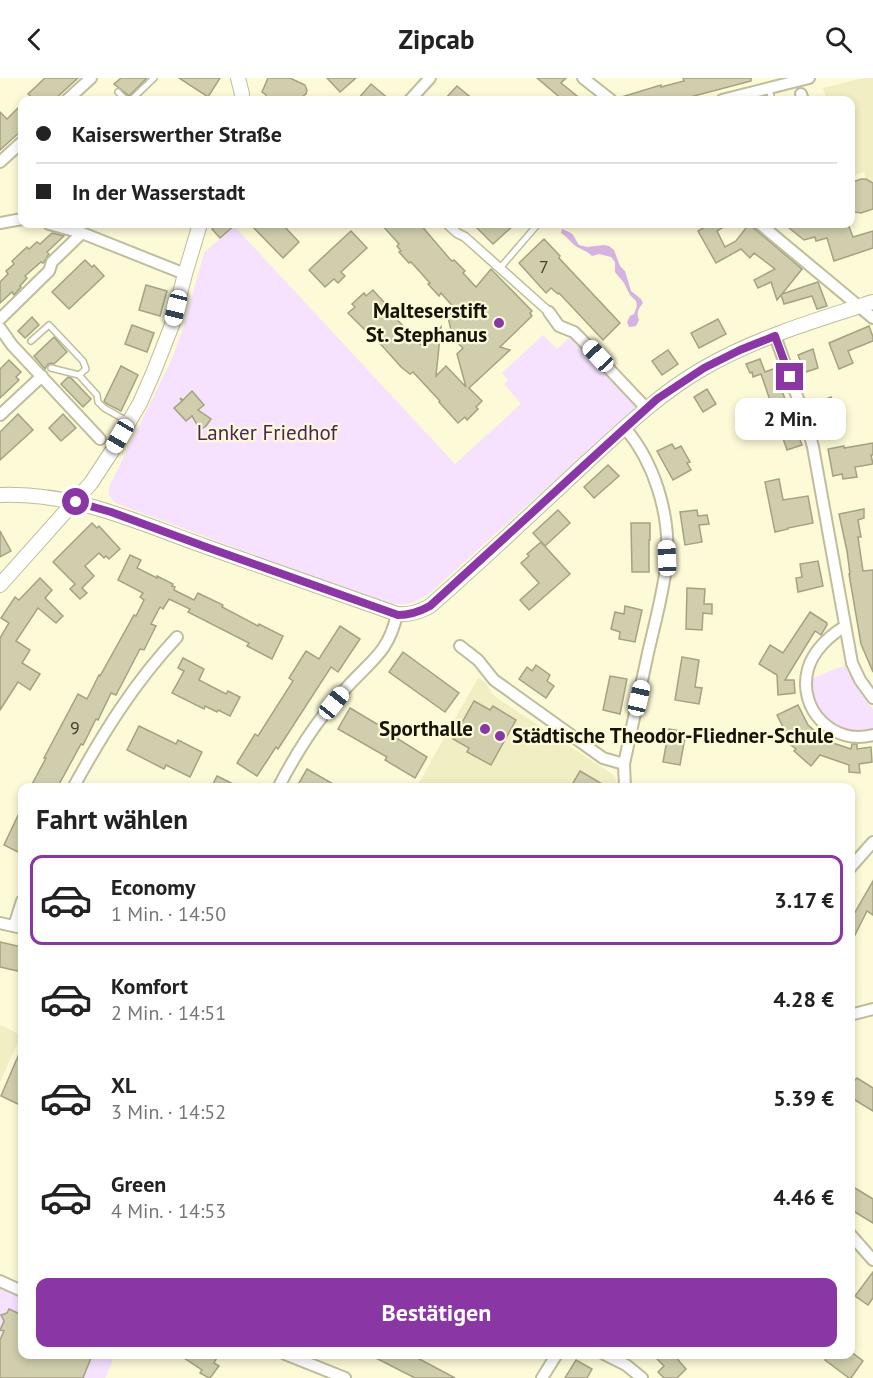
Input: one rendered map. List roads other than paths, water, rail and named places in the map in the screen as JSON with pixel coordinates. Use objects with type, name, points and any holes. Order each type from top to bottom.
[{"type":"street","points":[[71,96],[91,78]]},
{"type":"street","points":[[414,96],[430,78]]},
{"type":"street","points":[[583,78],[606,96]]},
{"type":"street","points":[[739,96],[808,78]]},
{"type":"street","points":[[241,79],[241,96]]},
{"type":"street","points":[[0,162],[18,146]]},
{"type":"street","points":[[0,223],[18,220]]},
{"type":"street","points":[[64,228],[82,233],[185,274]]},
{"type":"street","points":[[0,585],[76,502],[112,452],[129,422],[154,372],[172,325],[199,228]]},
{"type":"street","points":[[452,228],[549,312],[559,326],[574,332],[646,408]]},
{"type":"street","points":[[765,228],[873,318]]},
{"type":"street","points":[[0,319],[49,271],[52,262],[82,233]]},
{"type":"street","points":[[0,495],[42,497],[76,502],[111,512],[398,615],[409,615],[430,606],[646,408],[704,368],[775,336],[873,302]]},
{"type":"street","points":[[0,328],[12,345],[100,439]]},
{"type":"street","points":[[775,336],[805,418],[813,447],[852,663],[860,680],[873,698]]},
{"type":"street","points":[[0,415],[42,376]]},
{"type":"street","points":[[625,428],[648,462],[659,489],[665,521],[667,558],[659,606],[624,764],[626,783]]},
{"type":"street","points":[[281,783],[295,756],[320,720],[348,686],[385,648],[391,638],[398,615]]},
{"type":"street","points":[[844,627],[826,640],[808,668],[808,695],[820,720],[831,729],[857,738],[873,735]]},
{"type":"street","points":[[78,783],[98,742],[127,698],[177,637]]},
{"type":"street","points":[[460,646],[478,660],[494,680],[603,758],[624,764]]},
{"type":"street","points":[[855,862],[873,842]]},
{"type":"street","points":[[0,923],[18,927]]},
{"type":"street","points":[[855,1014],[873,1009]]},
{"type":"street","points":[[855,1240],[873,1260]]},
{"type":"street","points":[[0,1281],[18,1289]]},
{"type":"street","points":[[298,1359],[345,1378]]},
{"type":"street","points":[[542,1378],[554,1359]]},
{"type":"street","points":[[614,1359],[642,1378]]},
{"type":"lane","points":[[135,96],[154,78]]},
{"type":"lane","points":[[770,89],[771,96]]},
{"type":"lane","points":[[118,92],[122,96]]},
{"type":"lane","points":[[500,268],[535,228]]},
{"type":"lane","points":[[31,341],[49,325],[83,361],[86,369],[79,375]]},
{"type":"lane","points":[[51,368],[79,375],[97,395],[98,402],[104,408],[129,422]]},
{"type":"place","name":"Malteserstift St. Stephanus","points":[[499,323]]},
{"type":"place","name":"Sporthalle","points":[[485,729]]},
{"type":"place","name":"Städtische Theodor-Fliedner-Schule","points":[[500,736]]},
{"type":"park label","name":"Lanker Friedhof","points":[[267,433]]}]
